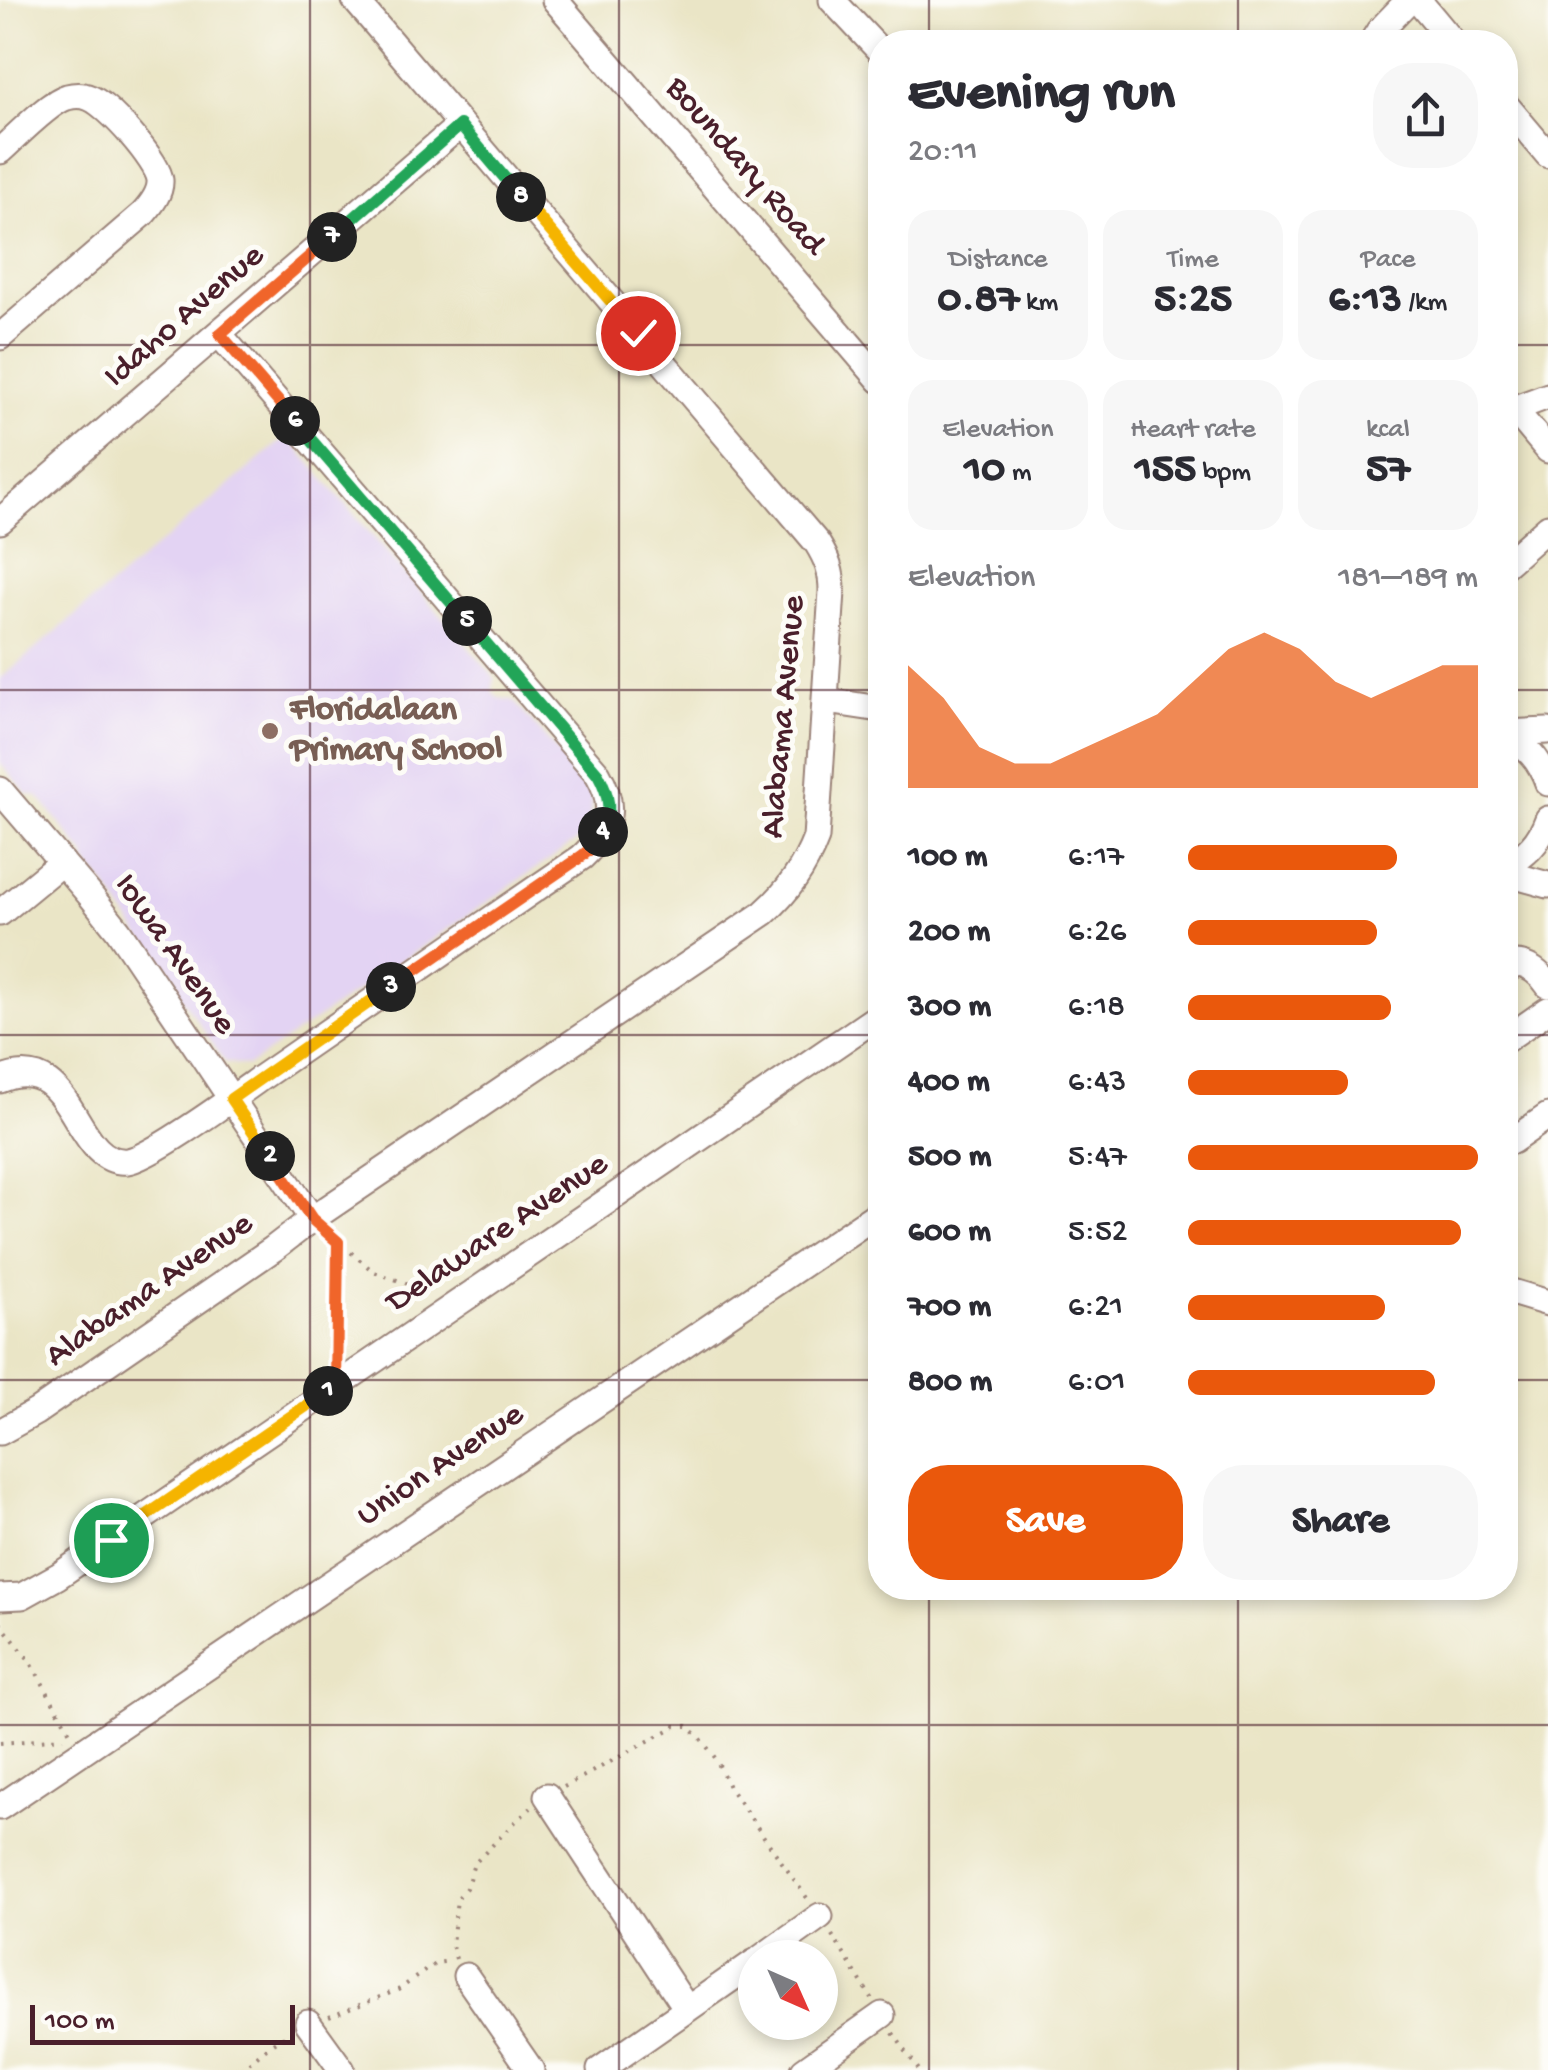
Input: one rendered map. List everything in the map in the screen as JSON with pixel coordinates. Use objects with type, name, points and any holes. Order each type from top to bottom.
[{"type":"street","name":"Alabama Avenue","points":[[0,1432],[36,1412],[312,1219],[748,924],[776,902],[799,873],[816,838],[832,578],[817,543],[355,0]]},
{"type":"street","points":[[832,0],[868,38]]},
{"type":"street","points":[[1381,30],[1409,0]]},
{"type":"street","points":[[1418,0],[1444,30]]},
{"type":"street","name":"Boundary Road","points":[[557,1],[868,366]]},
{"type":"street","points":[[0,151],[61,100],[82,96],[92,98],[111,114],[151,159],[160,180],[159,192],[143,214],[0,337]]},
{"type":"street","points":[[1518,119],[1548,155]]},
{"type":"street","name":"Idaho Avenue","points":[[0,522],[460,125]]},
{"type":"street","points":[[0,1080],[25,1073],[42,1078],[56,1090],[100,1150],[115,1160],[144,1156],[582,856],[596,844],[605,828],[610,801],[598,774],[220,334]]},
{"type":"street","points":[[1518,407],[1548,396]]},
{"type":"street","points":[[1518,419],[1548,450]]},
{"type":"street","points":[[1518,553],[1548,527]]},
{"type":"street","points":[[827,701],[868,707]]},
{"type":"street","points":[[1518,733],[1548,732]]},
{"type":"street","points":[[1518,742],[1532,753],[1548,783]]},
{"type":"street","name":"Iowa Avenue","points":[[0,790],[118,930],[312,1219]]},
{"type":"street","points":[[1518,860],[1539,840],[1548,819]]},
{"type":"street","points":[[0,913],[62,862]]},
{"type":"street","points":[[1518,875],[1548,885]]},
{"type":"street","points":[[1518,964],[1537,973],[1548,985]]},
{"type":"street","points":[[1518,1031],[1548,1010]]},
{"type":"street","name":"Delaware Avenue","points":[[0,1598],[22,1596],[43,1586],[868,1022]]},
{"type":"street","points":[[1518,1137],[1548,1116]]},
{"type":"street","name":"Union Avenue","points":[[0,1810],[868,1220]]},
{"type":"street","points":[[1518,1294],[1548,1303]]},
{"type":"street","points":[[546,1796],[687,2009]]},
{"type":"street","points":[[786,1940],[820,1916]]},
{"type":"street","points":[[462,1968],[532,2070]]},
{"type":"street","points":[[600,2070],[738,1974]]},
{"type":"street","points":[[804,2070],[882,2015]]},
{"type":"street","points":[[308,2023],[342,2070]]},
{"type":"path","points":[[312,1219],[374,1272],[464,1300]]},
{"type":"path","points":[[336,1386],[338,1242]]},
{"type":"path","points":[[0,1623],[30,1661],[72,1737],[0,1743]]},
{"type":"path","points":[[462,1968],[452,1944],[455,1904],[466,1888],[474,1864],[546,1796],[676,1726],[687,1726],[700,1736],[716,1759],[729,1787],[820,1916],[919,2070]]},
{"type":"path","points":[[240,2070],[271,2044],[308,2023],[398,1990],[436,1963],[462,1968]]},
{"type":"shaded area","name":"Floridalaan Primary School","points":[[287,436],[495,678],[492,691],[498,698],[513,700],[593,793],[588,833],[248,1066],[225,1062],[85,861],[86,857],[38,796],[27,794],[0,763],[0,679]]},
{"type":"place","name":"Floridalaan Primary School","points":[[270,731]]},
{"type":"route","points":[[111,1540],[336,1386],[338,1242],[312,1219],[231,1099],[582,856],[596,844],[605,828],[610,801],[598,774],[220,334],[460,125],[638,333]]}]
